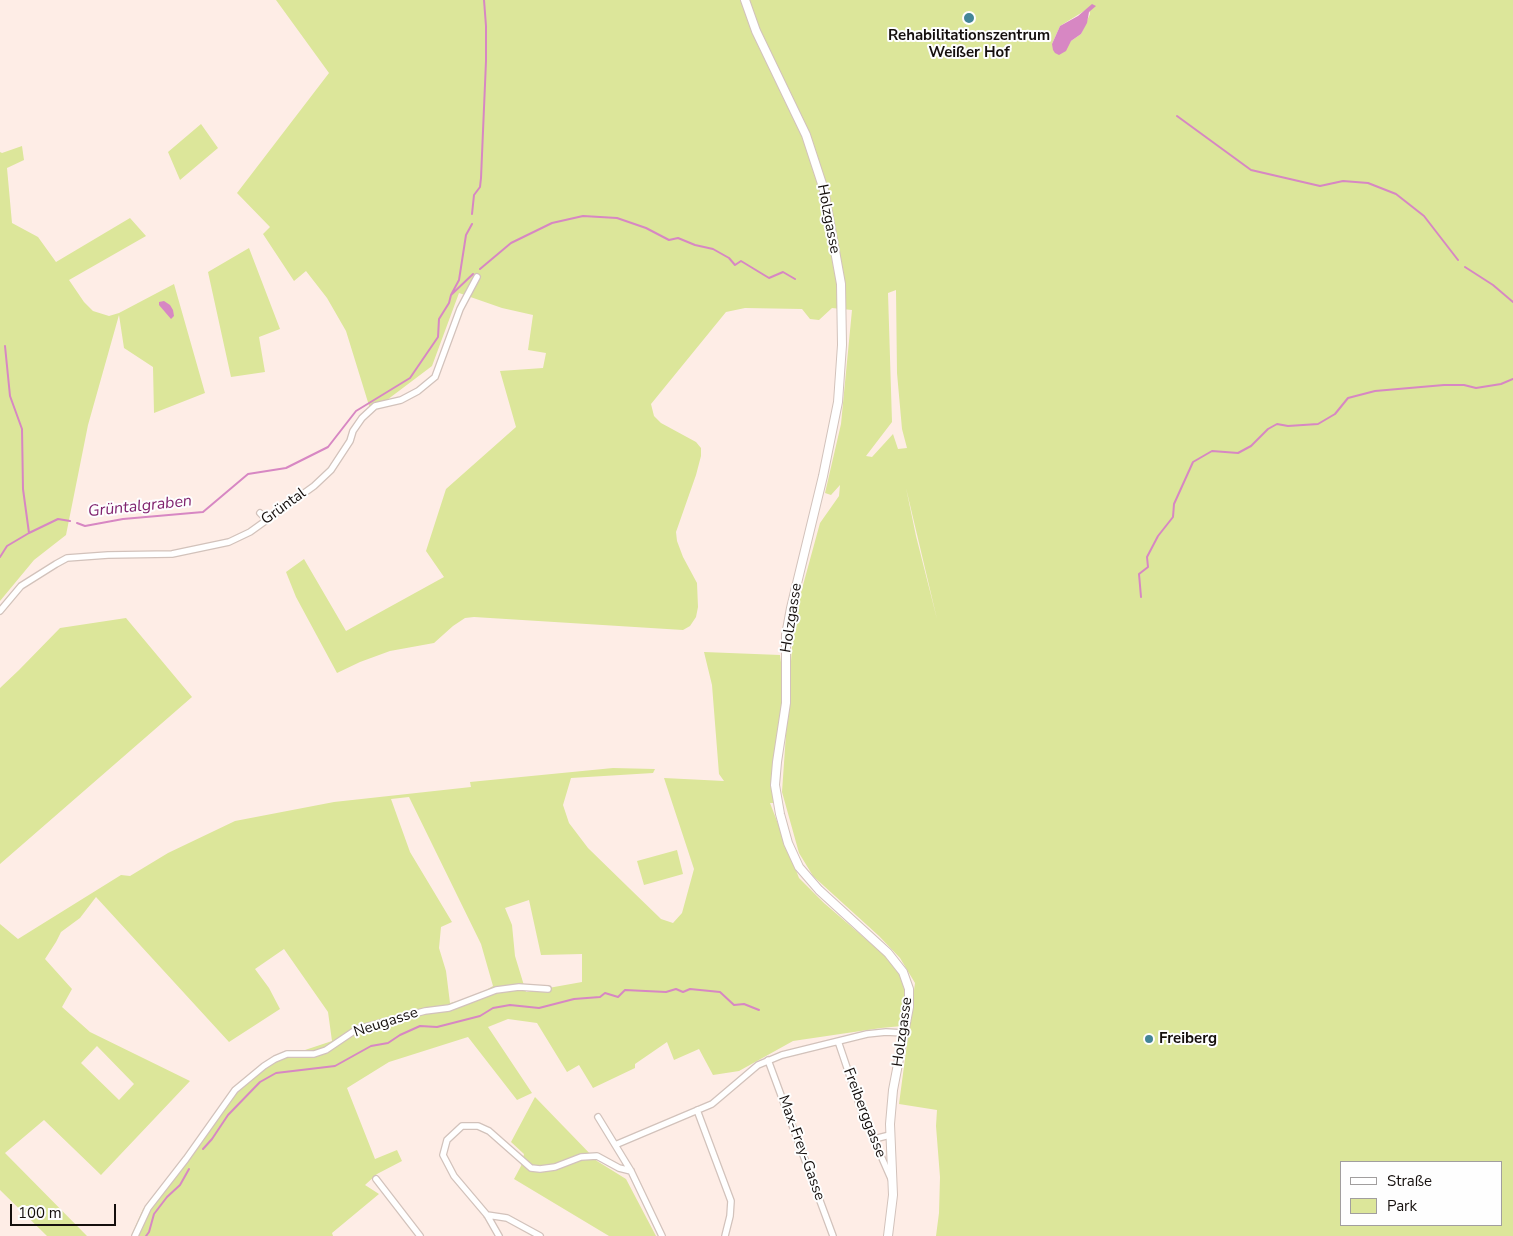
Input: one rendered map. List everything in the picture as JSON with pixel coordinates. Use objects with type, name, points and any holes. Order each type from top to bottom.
[{"type":"street","name":"Holzgasse","points":[[745,0],[756,31],[806,134],[824,190],[840,284],[842,344],[838,402],[786,635],[787,686],[775,785],[788,842],[799,867],[819,890],[888,953],[903,972],[909,989],[910,997],[894,1090],[890,1135],[893,1204],[888,1236]]},
{"type":"street","name":"Grüntal","points":[[0,611],[22,586],[67,558],[172,554],[229,542],[250,532],[314,486],[331,470],[350,441],[353,431],[362,418],[375,406],[401,400],[418,391],[435,377],[460,310],[477,277]]},
{"type":"street","points":[[260,513],[266,520]]},
{"type":"street","name":"Neugasse","points":[[135,1236],[148,1208],[186,1159],[235,1090],[275,1059],[287,1054],[314,1054],[326,1050],[357,1029],[425,1010],[449,1008],[496,990],[519,987],[548,989]]},
{"type":"street","points":[[615,1145],[712,1104],[750,1071],[768,1060],[809,1047],[876,1033],[904,1033]]},
{"type":"street","name":"Freiberggasse","points":[[838,1041],[863,1115],[893,1184]]},
{"type":"street","name":"Max-Frey-Gasse","points":[[768,1060],[833,1236]]},
{"type":"street","points":[[697,1110],[731,1201],[730,1216],[725,1236]]},
{"type":"street","points":[[598,1117],[631,1172],[662,1236]]},
{"type":"street","points":[[499,1236],[487,1215],[454,1176],[443,1155],[446,1140],[462,1126],[478,1126],[489,1131],[531,1168],[555,1167],[581,1157],[597,1156],[631,1172]]},
{"type":"street","points":[[874,1139],[890,1135]]},
{"type":"street","points":[[376,1179],[420,1236]]},
{"type":"street","points":[[487,1215],[507,1218],[540,1236]]},
{"type":"green space","points":[[276,0],[1513,0],[1513,1236],[936,1236],[940,1177],[936,1126],[937,1110],[899,1104],[915,983],[900,958],[879,936],[813,876],[799,853],[782,792],[794,618],[820,523],[839,496],[840,485],[831,495],[825,493],[841,424],[852,310],[832,308],[819,320],[810,319],[802,309],[745,308],[726,312],[651,404],[654,416],[661,423],[696,442],[701,448],[696,475],[676,532],[683,557],[697,583],[698,607],[696,617],[690,626],[683,630],[465,618],[434,643],[390,651],[337,673],[296,597],[286,572],[304,559],[346,631],[444,577],[426,551],[446,489],[516,427],[500,371],[543,368],[546,353],[528,350],[533,315],[502,308],[459,293],[432,366],[371,412],[346,331],[327,298],[306,271],[294,281],[263,234],[270,227],[237,193],[329,73]],"holes":[[[1089,8],[1090,14],[1081,34],[1071,41],[1052,44],[1060,26]],[[896,290],[897,373],[902,429],[907,448],[898,449],[893,434],[872,457],[866,456],[892,422],[888,293]],[[906,488],[937,619],[916,536]]]},
{"type":"green space","points":[[201,124],[218,148],[180,180],[168,152]]},
{"type":"green space","points":[[22,146],[24,160],[7,168],[12,223],[38,237],[56,262],[130,218],[146,236],[69,280],[84,302],[93,311],[109,316],[119,313],[174,284],[205,393],[154,413],[153,367],[124,348],[119,315],[88,425],[66,535],[34,560],[0,601],[0,152]]},
{"type":"green space","points":[[249,248],[280,329],[259,337],[265,372],[231,377],[208,272]]},
{"type":"green space","points":[[126,618],[192,697],[0,864],[0,688],[60,628]]},
{"type":"green space","points":[[704,652],[780,655],[783,677],[782,705],[772,778],[775,803],[770,803],[799,878],[824,903],[883,954],[900,973],[906,989],[907,1003],[902,1026],[793,1041],[739,1071],[713,1075],[699,1049],[674,1060],[667,1042],[635,1064],[635,1068],[593,1088],[579,1065],[567,1072],[537,1023],[508,1019],[488,1027],[532,1093],[517,1100],[468,1037],[389,1062],[347,1088],[375,1159],[397,1150],[402,1161],[377,1174],[365,1185],[379,1194],[332,1233],[333,1236],[131,1236],[143,1209],[184,1158],[235,1089],[285,1052],[305,1050],[332,1041],[328,1012],[284,949],[255,969],[269,988],[280,1009],[229,1042],[96,897],[80,918],[61,932],[45,959],[72,989],[62,1007],[90,1032],[190,1081],[101,1175],[44,1120],[5,1153],[87,1236],[47,1236],[0,1190],[0,924],[18,939],[121,875],[130,876],[168,853],[235,821],[334,802],[471,787],[470,782],[613,768],[655,769],[653,773],[571,778],[563,805],[569,823],[588,848],[661,919],[673,923],[682,913],[694,869],[664,778],[724,781],[719,774],[712,685]],"holes":[[[409,797],[481,944],[493,986],[474,997],[450,1003],[446,971],[439,948],[441,927],[452,922],[410,852],[391,799]],[[529,900],[541,955],[582,954],[582,982],[526,992],[515,956],[512,925],[505,908]],[[97,1046],[134,1084],[119,1100],[81,1063]]]},
{"type":"green space","points":[[677,850],[683,874],[644,885],[637,861]]},
{"type":"green space","points":[[535,1097],[597,1161],[626,1179],[656,1236],[609,1236],[514,1179],[521,1166],[524,1154],[511,1142]]},
{"type":"shaded area","points":[[1092,4],[1096,6],[1089,12],[1087,23],[1081,34],[1071,41],[1066,51],[1059,55],[1055,53],[1052,44],[1060,26],[1078,16]]},
{"type":"shaded area","points":[[164,301],[173,310],[174,316],[171,319],[159,305],[159,302]]},
{"type":"waterway","points":[[472,214],[474,195],[480,187],[481,178],[486,61],[484,0]]},
{"type":"waterway","points":[[1177,116],[1251,170],[1320,186],[1343,181],[1368,183],[1396,194],[1424,216],[1458,260]]},
{"type":"waterway","points":[[480,269],[511,243],[552,223],[583,216],[617,218],[646,228],[669,240],[678,238],[695,245],[713,249],[729,258],[735,265],[741,261],[769,278],[783,272],[795,279]]},
{"type":"waterway","name":"Grüntalgraben","points":[[77,523],[85,526],[123,519],[203,512],[248,474],[286,468],[328,447],[356,411],[410,378],[438,337],[439,319],[449,303],[459,280],[466,235],[472,224]]},
{"type":"waterway","points":[[1465,267],[1493,285],[1513,302]]},
{"type":"waterway","points":[[451,295],[473,274]]},
{"type":"waterway","name":"Grüntalgraben","points":[[0,557],[7,546],[29,533],[23,489],[22,429],[10,396],[5,346]]},
{"type":"waterway","points":[[1141,597],[1139,574],[1148,567],[1147,557],[1158,536],[1173,517],[1174,504],[1193,462],[1212,451],[1238,453],[1251,446],[1268,429],[1277,424],[1288,426],[1318,424],[1335,414],[1348,398],[1375,391],[1444,385],[1464,385],[1476,388],[1501,384],[1513,379]]},
{"type":"waterway","name":"Grüntalgraben","points":[[29,533],[58,519],[70,521]]},
{"type":"waterway","points":[[203,1149],[228,1115],[260,1082],[276,1073],[335,1066],[371,1046],[388,1043],[420,1026],[437,1027],[480,1016],[493,1008],[510,1005],[539,1008],[574,999],[600,997],[605,993],[618,997],[625,990],[666,992],[676,989],[683,992],[690,989],[720,992],[734,1005],[744,1004],[759,1010]]},
{"type":"waterway","points":[[146,1236],[154,1214],[167,1197],[180,1185],[189,1169]]},
{"type":"place","name":"Rehabilitationszentrum Weißer Hof","points":[[969,18]]},
{"type":"place","name":"Freiberg","points":[[1149,1039]]}]
